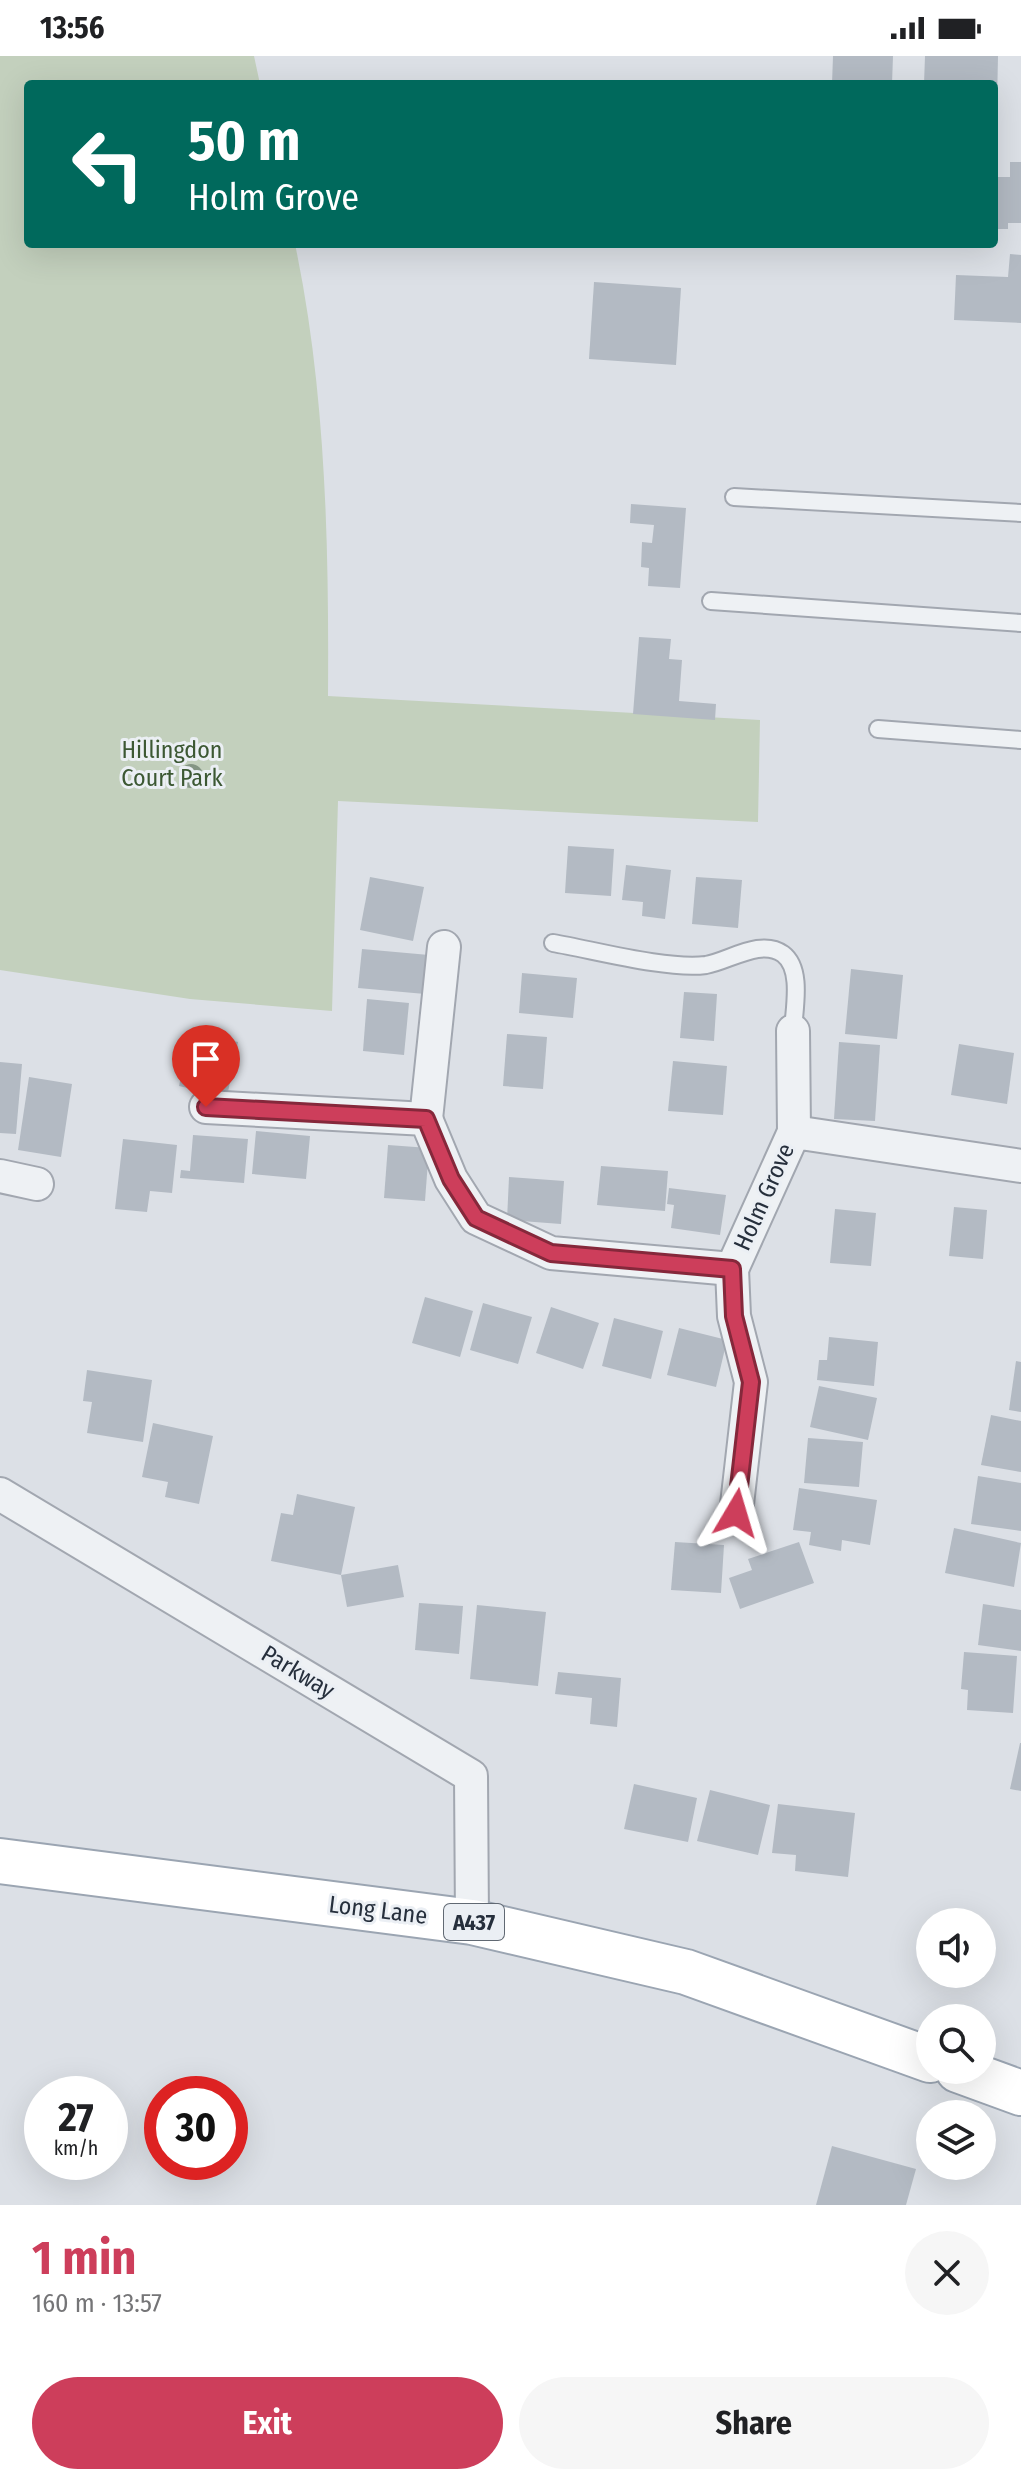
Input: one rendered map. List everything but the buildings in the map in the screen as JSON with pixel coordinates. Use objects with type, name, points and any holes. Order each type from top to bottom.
[{"type":"main road","name":"Long Lane","points":[[0,1861],[472,1922],[686,1972],[916,2055]]},
{"type":"main road","points":[[996,2084],[1021,2093]]},
{"type":"street","name":"Holm Grove","points":[[444,947],[426,1119],[451,1179],[476,1218],[551,1253],[732,1269],[794,1132],[793,1031]]},
{"type":"street","points":[[206,1107],[426,1119]]},
{"type":"street","name":"Holm Grove","points":[[794,1132],[1021,1166]]},
{"type":"street","points":[[0,1176],[37,1184]]},
{"type":"street","points":[[732,1269],[734,1316],[751,1382],[736,1513]]},
{"type":"street","name":"Parkway","points":[[0,1494],[471,1776],[472,1922]]},
{"type":"lane","points":[[734,497],[1021,513]]},
{"type":"lane","points":[[711,601],[1021,623]]},
{"type":"lane","points":[[878,729],[1021,740]]},
{"type":"lane","points":[[553,943],[681,966],[708,965],[766,948],[781,953],[791,963],[795,979],[793,1031]]},
{"type":"green space","name":"Hillingdon Court Park","points":[[0,56],[254,56],[259,80],[24,80],[24,248],[296,248],[313,356],[324,469],[328,696],[760,720],[758,822],[338,801],[332,1011],[190,999],[0,970]]},
{"type":"route","points":[[206,1107],[426,1119],[451,1179],[476,1218],[551,1253],[732,1269],[734,1316],[751,1382],[736,1513]]}]
